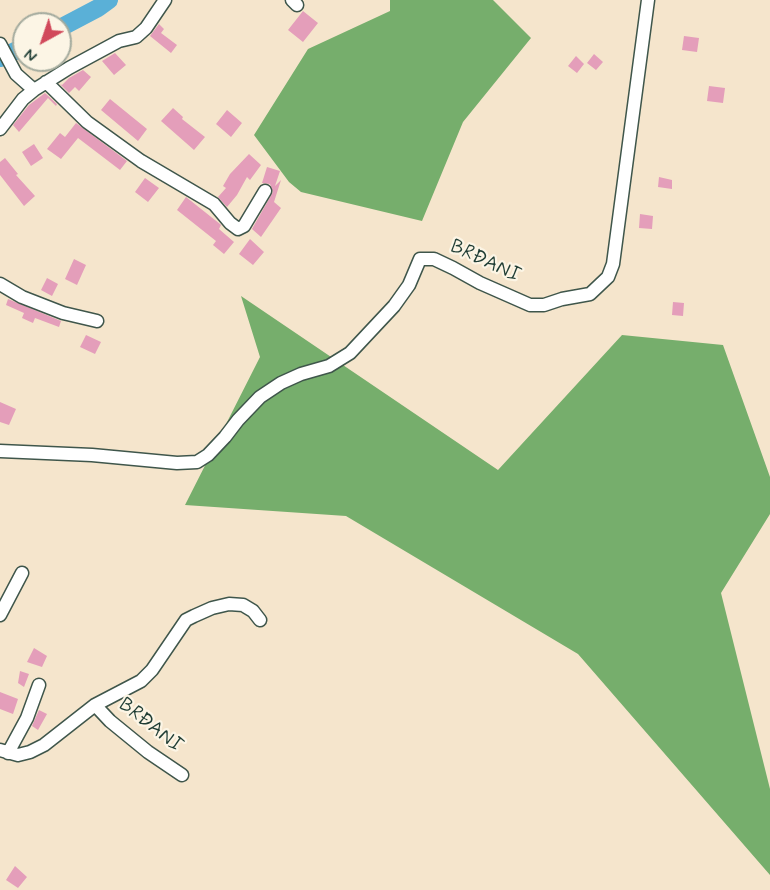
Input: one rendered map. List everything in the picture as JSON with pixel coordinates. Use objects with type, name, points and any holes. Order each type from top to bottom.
[{"type":"street","points":[[0,127],[23,99],[46,82],[119,41],[136,37],[146,28],[165,0]]},
{"type":"street","name":"BRĐANI","points":[[0,451],[92,455],[177,463],[197,462],[208,455],[260,397],[281,383],[301,374],[329,366],[350,353],[394,306],[409,285],[420,259],[434,259],[480,284],[530,305],[544,305],[590,294],[608,277],[613,264],[632,136],[639,57],[648,0]]},
{"type":"street","points":[[1,46],[16,74],[34,90]]},
{"type":"street","points":[[46,82],[87,122],[141,161],[214,204],[238,229],[244,226],[265,191]]},
{"type":"street","points":[[0,284],[22,297],[63,313],[97,321]]},
{"type":"street","points":[[0,615],[22,573]]},
{"type":"street","name":"BRĐANI","points":[[39,685],[27,717],[4,752],[24,754],[44,745],[95,705],[141,681],[152,670],[186,620],[221,606],[243,605],[254,611],[260,620]]},
{"type":"street","name":"BRĐANI","points":[[95,705],[110,721],[182,775]]},
{"type":"green space","points":[[390,0],[493,0],[531,38],[463,122],[422,221],[301,192],[289,182],[254,135],[308,49],[390,11]]},
{"type":"green space","points":[[241,296],[498,470],[622,335],[723,345],[770,477],[770,514],[721,593],[770,789],[770,875],[578,654],[346,516],[185,505],[260,357]]},
{"type":"building","points":[[303,11],[318,23],[303,42],[288,30]]},
{"type":"building","points":[[159,24],[164,29],[161,33],[177,45],[171,53],[150,36]]},
{"type":"building","points":[[684,36],[699,38],[697,52],[682,50]]},
{"type":"building","points":[[115,53],[126,65],[114,75],[102,61]]},
{"type":"building","points":[[594,54],[603,62],[596,70],[587,63]]},
{"type":"building","points":[[576,56],[584,64],[577,73],[568,66]]},
{"type":"building","points":[[83,70],[91,77],[79,91],[75,87],[69,93],[60,84],[62,85]]},
{"type":"building","points":[[709,86],[725,88],[723,103],[707,101]]},
{"type":"building","points":[[45,93],[57,104],[56,106],[48,98],[19,132],[13,125],[29,105]]},
{"type":"building","points":[[110,99],[147,129],[138,141],[101,110]]},
{"type":"building","points":[[173,108],[183,117],[182,119],[205,137],[194,150],[161,121]]},
{"type":"building","points":[[227,110],[242,123],[231,137],[216,124]]},
{"type":"building","points":[[76,123],[127,161],[120,170],[78,138],[61,159],[47,149],[60,133],[65,137]]},
{"type":"building","points":[[34,144],[43,158],[31,166],[22,152]]},
{"type":"building","points":[[249,154],[261,165],[250,180],[247,177],[227,207],[218,197],[226,188],[223,186],[230,174]]},
{"type":"building","points":[[5,158],[18,174],[16,175],[35,196],[24,206],[0,175],[0,162]]},
{"type":"building","points":[[267,167],[280,171],[275,186],[281,180],[274,202],[281,208],[261,237],[252,229],[273,192],[270,184],[262,183]]},
{"type":"building","points":[[659,177],[672,180],[672,189],[658,187]]},
{"type":"building","points":[[145,178],[159,188],[148,202],[135,192]]},
{"type":"building","points":[[186,197],[220,224],[219,229],[234,242],[224,254],[213,245],[216,241],[177,210]]},
{"type":"building","points":[[640,214],[653,216],[652,229],[639,228]]},
{"type":"building","points":[[250,239],[264,252],[253,265],[239,254]]},
{"type":"building","points":[[74,259],[86,265],[77,285],[65,279]]},
{"type":"building","points":[[47,278],[58,284],[52,296],[41,290]]},
{"type":"building","points":[[8,299],[61,321],[59,327],[35,318],[33,323],[22,318],[24,313],[6,305]]},
{"type":"building","points":[[673,302],[684,303],[683,316],[672,315]]},
{"type":"building","points":[[86,335],[101,342],[95,354],[80,347]]},
{"type":"building","points":[[0,402],[16,409],[9,425],[0,422]]},
{"type":"building","points":[[34,648],[47,656],[42,667],[27,662]]},
{"type":"building","points":[[20,671],[29,674],[24,687],[18,683]]},
{"type":"building","points":[[0,692],[18,699],[13,714],[0,709]]},
{"type":"building","points":[[39,710],[47,714],[38,730],[32,726]]},
{"type":"building","points":[[15,866],[27,877],[18,888],[6,880]]},
{"type":"waterway","points":[[72,22],[109,0]]},
{"type":"waterway","points":[[0,58],[12,52]]}]
